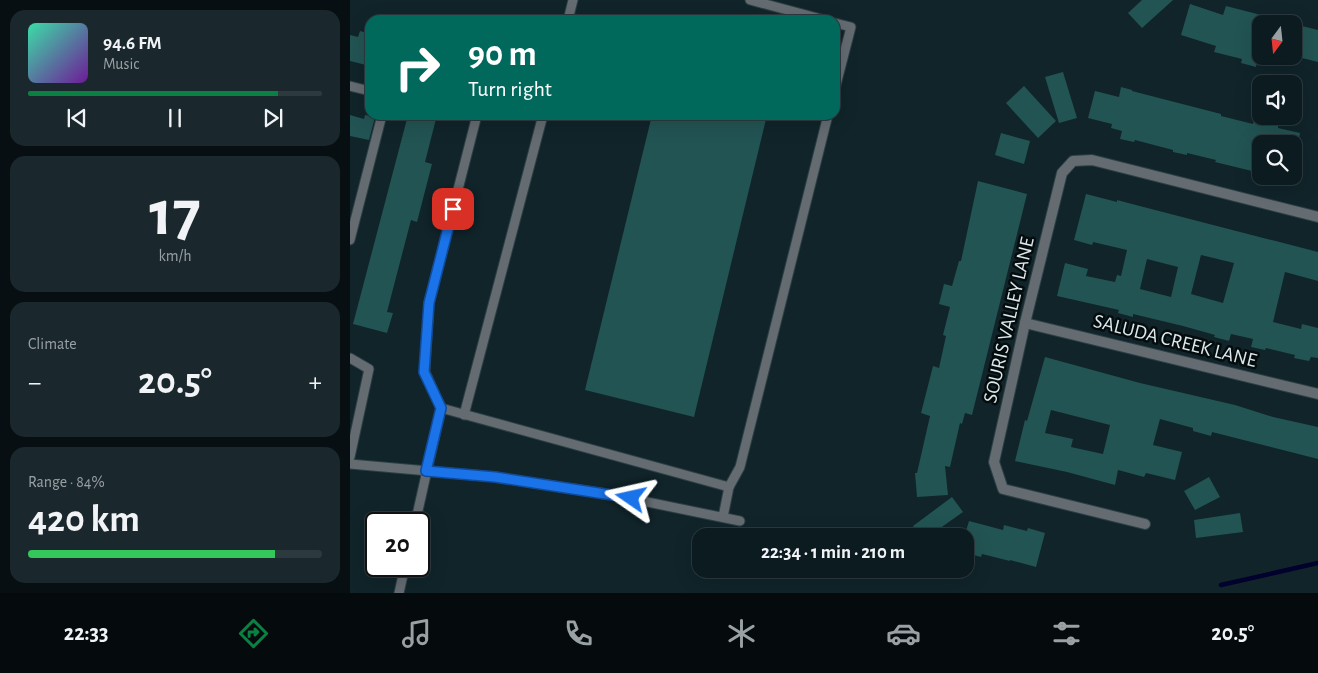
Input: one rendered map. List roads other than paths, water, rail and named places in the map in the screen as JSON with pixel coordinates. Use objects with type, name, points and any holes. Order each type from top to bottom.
[{"type":"street","name":"SOURIS VALLEY LANE","points":[[1146,524],[1003,490],[994,462],[1025,323],[1062,173],[1073,161],[1092,160],[1317,213]]},
{"type":"street","name":"SALUDA CREEK LANE","points":[[1025,323],[1318,394]]},
{"type":"lane","points":[[569,15],[573,0]]},
{"type":"lane","points":[[750,0],[806,15]]},
{"type":"lane","points":[[840,24],[850,27],[840,68]]},
{"type":"lane","points":[[350,86],[365,89]]},
{"type":"lane","points":[[350,240],[381,120]]},
{"type":"lane","points":[[417,512],[441,408],[424,372],[429,303],[476,120]]},
{"type":"lane","points":[[464,415],[542,120]]},
{"type":"lane","points":[[723,517],[729,487],[740,468],[827,120]]},
{"type":"lane","points":[[350,358],[369,369],[350,457]]},
{"type":"lane","points":[[441,408],[729,487]]},
{"type":"lane","points":[[350,464],[495,477],[613,495],[740,521]]},
{"type":"lane","points":[[399,593],[403,577]]},
{"type":"waterway","points":[[1221,585],[1318,563]]}]
